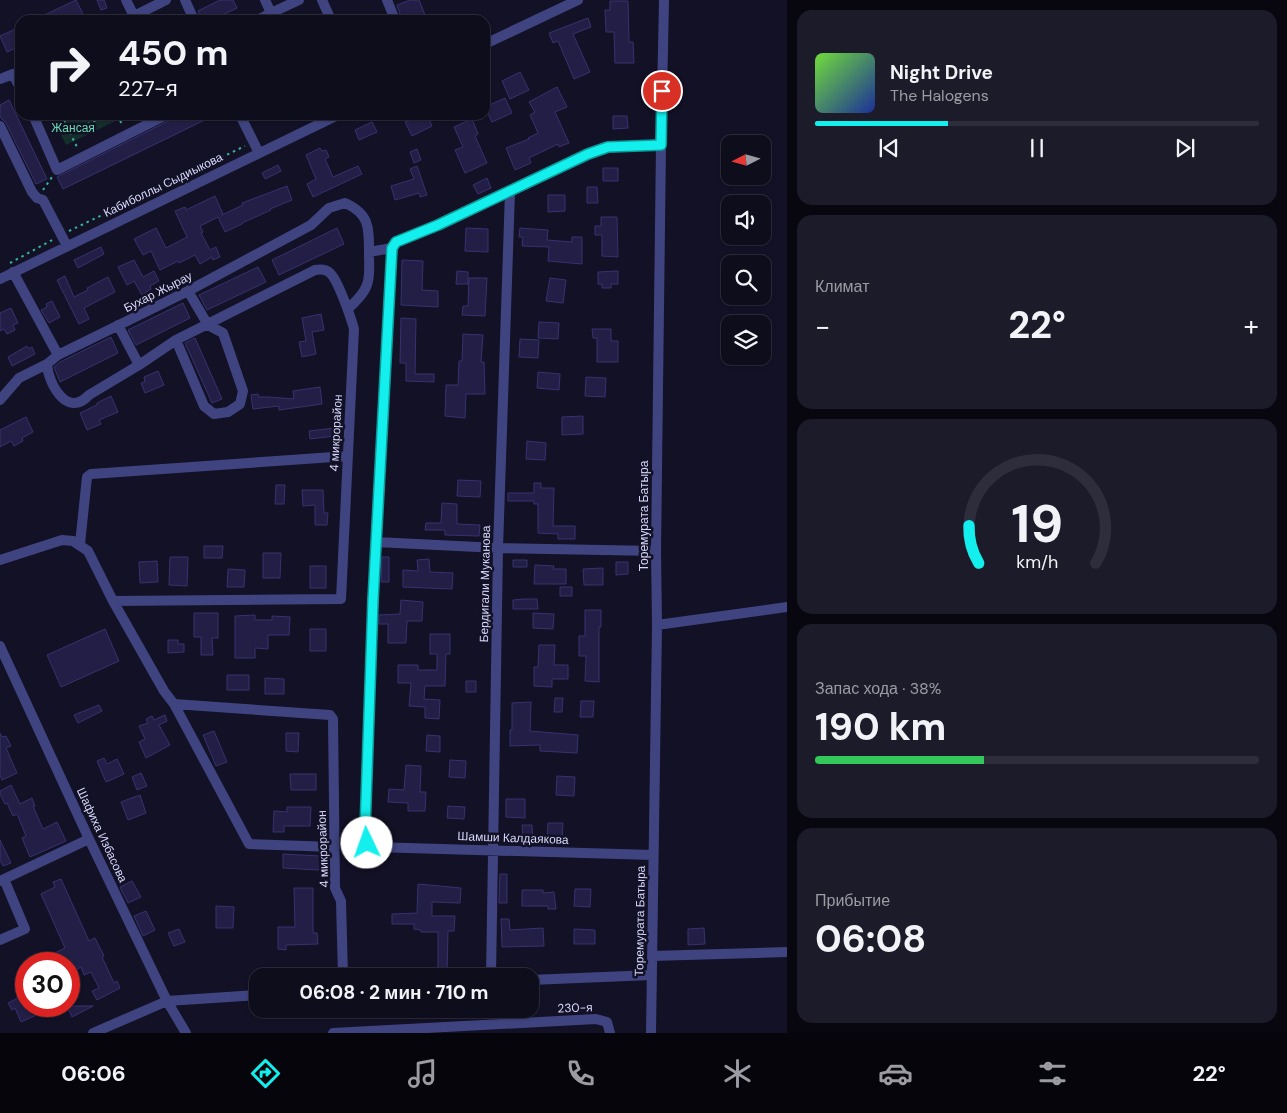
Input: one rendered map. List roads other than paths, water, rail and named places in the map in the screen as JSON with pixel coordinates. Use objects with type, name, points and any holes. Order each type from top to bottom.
[{"type":"street","points":[[126,0],[128,15]]},
{"type":"street","points":[[135,15],[166,0]]},
{"type":"street","points":[[185,0],[192,15]]},
{"type":"street","points":[[265,0],[272,13]]},
{"type":"street","points":[[268,15],[299,0]]},
{"type":"street","points":[[322,0],[329,15]]},
{"type":"street","points":[[387,0],[393,15]]},
{"type":"street","points":[[490,42],[578,0]]},
{"type":"street","name":"Торемурата Батыра","points":[[651,1033],[664,0]]},
{"type":"street","points":[[35,120],[58,170],[156,120]]},
{"type":"street","points":[[243,120],[259,153]]},
{"type":"street","name":"Кабиболлы Сыдиыкова","points":[[0,279],[11,268],[67,246],[328,120]]},
{"type":"street","points":[[0,126],[32,192],[37,198],[43,200],[67,246]]},
{"type":"street","points":[[348,309],[362,294],[368,282],[369,252],[394,245],[601,149],[608,147],[661,145]]},
{"type":"street","name":"Бердигали Муканова","points":[[491,968],[498,548],[510,192]]},
{"type":"street","name":"Бухар Жырау","points":[[0,400],[18,378],[47,364],[58,355],[188,291],[311,225],[329,208],[345,203],[358,208],[367,222],[369,252]]},
{"type":"street","points":[[394,245],[376,542],[498,548],[656,550]]},
{"type":"street","points":[[11,268],[58,355]]},
{"type":"street","name":"4 микрорайон","points":[[113,601],[341,599],[354,329],[348,309],[330,273],[323,269],[315,270],[208,325]]},
{"type":"street","points":[[176,340],[204,406],[214,414],[228,412],[240,404],[243,391],[223,333],[208,325],[188,291]]},
{"type":"street","points":[[47,364],[47,370],[60,397],[69,403],[76,404],[140,365],[176,340],[208,325]]},
{"type":"street","points":[[118,326],[140,365]]},
{"type":"street","points":[[80,544],[87,477],[91,474],[348,456]]},
{"type":"street","points":[[0,560],[62,540],[80,544],[88,551],[113,601],[164,691],[174,704],[249,844],[334,847]]},
{"type":"street","name":"Шамши Калдаякова","points":[[376,542],[365,831],[367,843],[373,847],[653,855]]},
{"type":"street","points":[[657,625],[787,607]]},
{"type":"street","name":"Шафиха Избасова","points":[[0,646],[89,839],[167,1001],[186,1033]]},
{"type":"street","name":"4 микрорайон","points":[[174,704],[330,714],[333,719],[335,888],[341,902],[343,968]]},
{"type":"street","points":[[0,940],[24,929],[2,880],[89,839]]},
{"type":"street","points":[[652,956],[787,952]]},
{"type":"street","points":[[539,980],[652,975]]},
{"type":"street","points":[[93,1033],[167,1001],[249,996]]},
{"type":"street","name":"230-я","points":[[334,1033],[497,1029],[596,1019],[607,1022],[610,1033]]},
{"type":"park label","name":"Жансая","points":[[73,128]]}]
